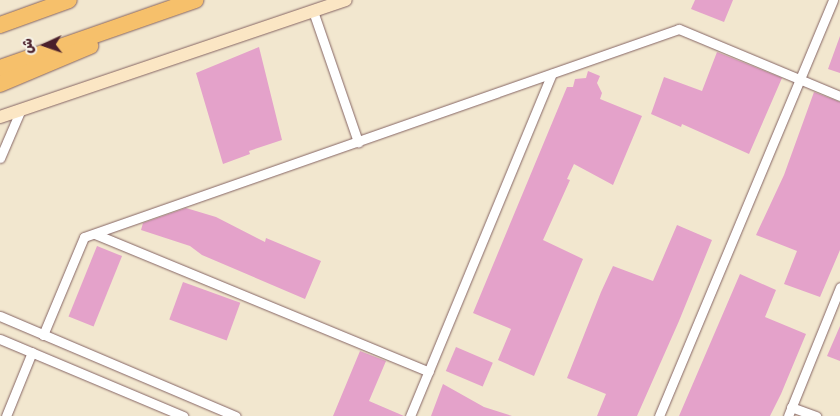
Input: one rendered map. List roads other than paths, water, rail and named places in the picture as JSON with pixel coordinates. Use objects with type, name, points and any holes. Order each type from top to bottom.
[{"type":"highway","points":[[0,24],[69,0]]},
{"type":"highway","points":[[0,68],[194,0]]},
{"type":"highway","points":[[0,84],[63,60],[148,16]]},
{"type":"main road","points":[[0,117],[346,0]]},
{"type":"street","points":[[659,416],[833,0]]},
{"type":"street","points":[[313,11],[358,142]]},
{"type":"street","points":[[43,335],[84,237],[679,29],[840,96]]},
{"type":"street","points":[[410,416],[552,74]]},
{"type":"street","points":[[0,158],[21,109]]},
{"type":"street","points":[[95,234],[429,372]]},
{"type":"street","points":[[816,416],[789,412],[840,287]]},
{"type":"street","points":[[0,316],[236,416]]},
{"type":"street","points":[[0,339],[183,416]]},
{"type":"street","points":[[6,416],[32,352]]}]
